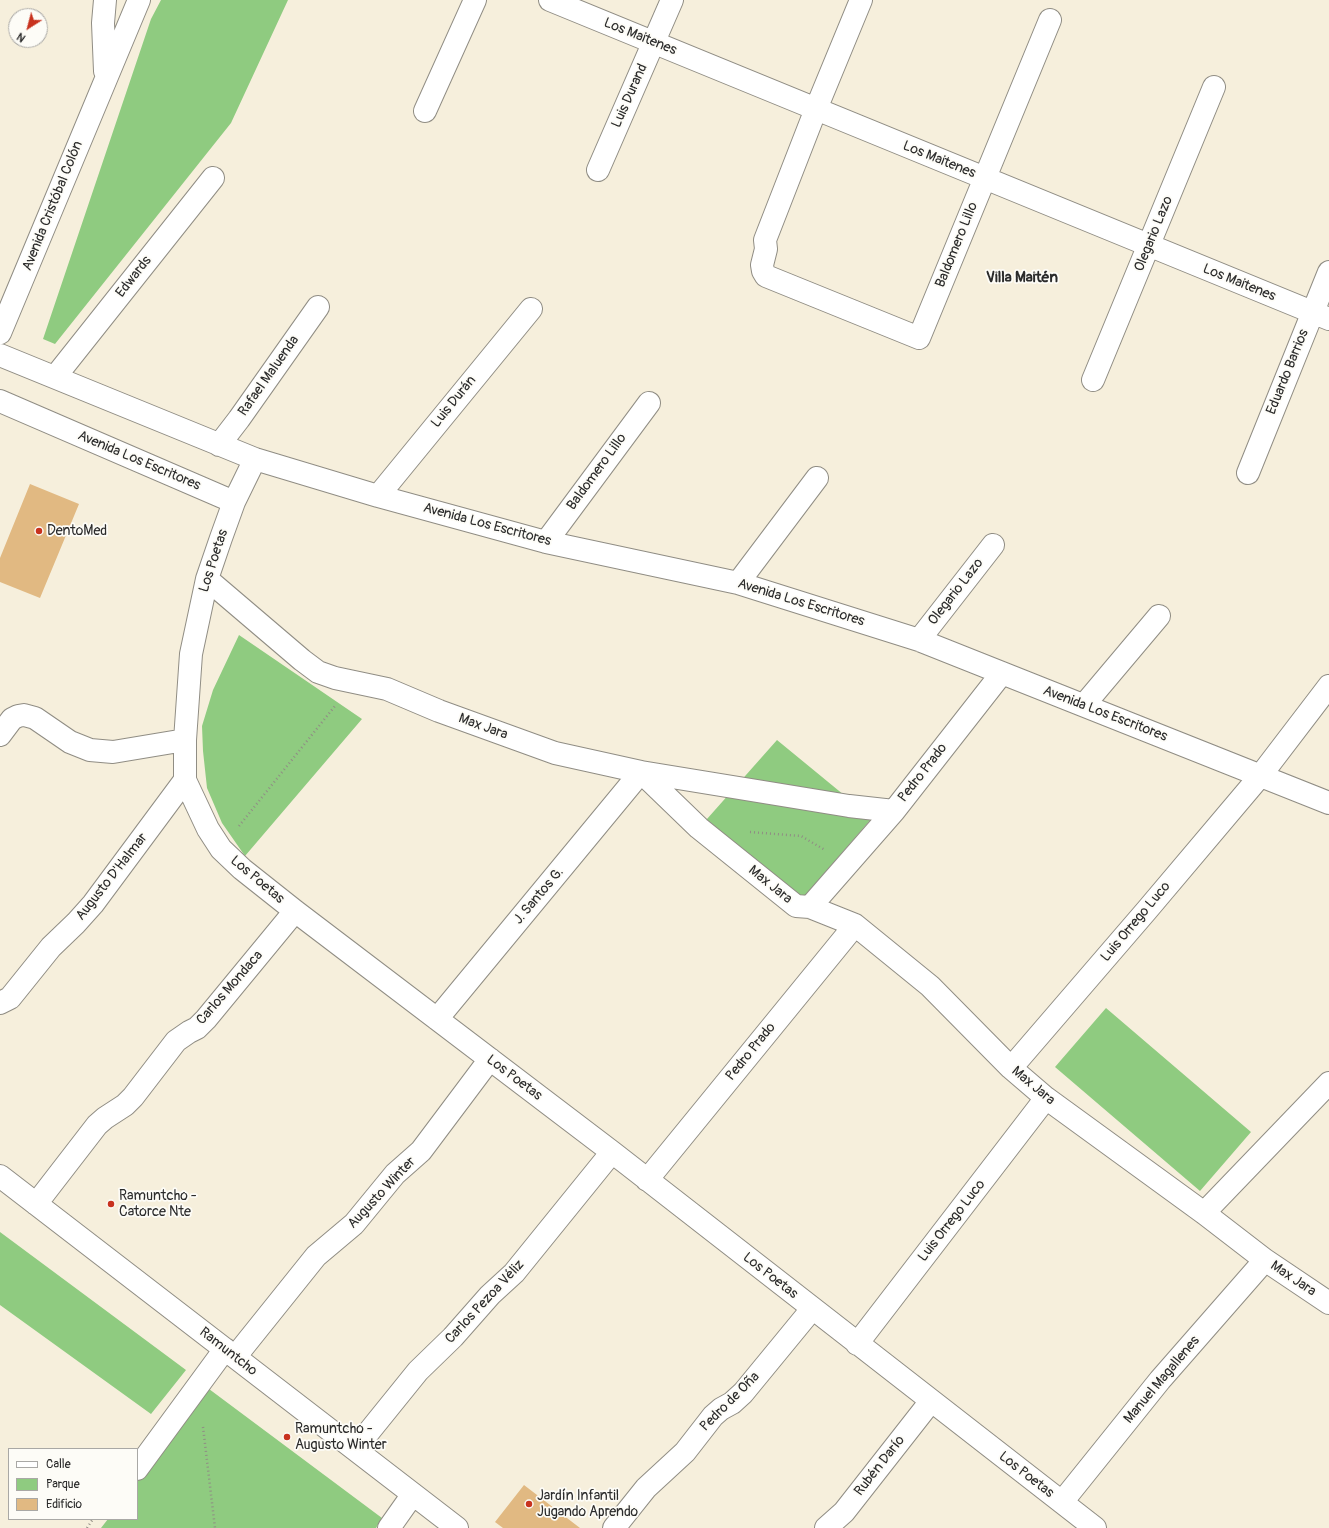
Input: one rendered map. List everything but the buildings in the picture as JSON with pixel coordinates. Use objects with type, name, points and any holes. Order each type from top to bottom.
[{"type":"street","name":"Avenida Cristóbal Colón","points":[[105,0],[103,23],[106,78]]},
{"type":"street","name":"Avenida Cristóbal Colón","points":[[0,334],[139,0]]},
{"type":"street","points":[[424,111],[475,0]]},
{"type":"street","name":"Los Maitenes","points":[[550,0],[1320,316]]},
{"type":"street","name":"Luis Durand","points":[[598,170],[672,0]]},
{"type":"street","points":[[816,109],[861,0]]},
{"type":"street","name":"Baldomero Lillo","points":[[816,109],[765,240],[766,248],[762,265],[766,276],[919,338],[1050,20]]},
{"type":"street","name":"Olegario Lazo","points":[[1093,380],[1214,88]]},
{"type":"street","name":"Edwards","points":[[55,377],[213,178]]},
{"type":"street","name":"Eduardo Barrios","points":[[1248,473],[1320,316],[1329,272]]},
{"type":"street","name":"Rafael Maluenda","points":[[219,445],[318,307]]},
{"type":"street","name":"Luis Durán","points":[[378,496],[531,309]]},
{"type":"street","name":"Avenida Los Escritores","points":[[0,355],[255,459],[378,496],[546,542],[738,583],[919,640],[1329,803]]},
{"type":"street","name":"Avenida Los Escritores","points":[[0,402],[234,502]]},
{"type":"street","name":"Baldomero Lillo","points":[[546,542],[649,402]]},
{"type":"street","points":[[234,502],[255,459]]},
{"type":"street","points":[[738,583],[817,478]]},
{"type":"street","name":"Los Poetas","points":[[234,502],[207,579],[191,654],[185,740],[185,780],[208,829],[221,849],[242,870],[612,1152],[1094,1528]]},
{"type":"street","name":"Olegario Lazo","points":[[919,640],[993,545]]},
{"type":"street","name":"Max Jara","points":[[207,579],[318,672],[335,678],[387,689],[439,711],[555,753],[642,772],[699,828],[796,906],[810,907],[855,925],[930,986],[1011,1068],[1046,1098],[1204,1213],[1265,1260],[1329,1303]]},
{"type":"street","points":[[1084,705],[1159,616]]},
{"type":"street","name":"Pedro Prado","points":[[810,907],[894,811],[1002,674]]},
{"type":"street","name":"Luis Orrego Luco","points":[[1011,1068],[1261,775],[1329,686]]},
{"type":"street","points":[[0,735],[12,719],[24,715],[35,718],[70,742],[90,750],[113,752],[185,740]]},
{"type":"street","points":[[642,772],[850,806],[894,811]]},
{"type":"street","name":"J. Santos G.","points":[[437,1019],[642,772]]},
{"type":"street","name":"Augusto D'Halmar","points":[[0,1003],[10,998],[51,947],[93,904],[185,780]]},
{"type":"street","name":"Carlos Mondaca","points":[[36,1204],[97,1125],[113,1111],[125,1105],[176,1042],[197,1028],[206,1019],[295,911]]},
{"type":"street","name":"Pedro Prado","points":[[647,1180],[855,925]]},
{"type":"street","name":"Augusto Winter","points":[[138,1468],[198,1388],[316,1256],[354,1224],[395,1174],[421,1150],[490,1059]]},
{"type":"street","points":[[1204,1213],[1329,1083]]},
{"type":"street","name":"Luis Orrego Luco","points":[[857,1344],[1046,1098]]},
{"type":"street","name":"Carlos Pezoa Véliz","points":[[355,1449],[418,1371],[453,1337],[490,1295],[514,1273],[612,1152]]},
{"type":"street","name":"Ramuntcho","points":[[0,1176],[457,1528]]},
{"type":"street","name":"Manuel Magallenes","points":[[1062,1502],[1160,1380],[1265,1260]]},
{"type":"street","name":"Pedro de Oña","points":[[614,1528],[646,1488],[685,1452],[713,1416],[721,1409],[732,1403],[743,1393],[812,1309]]},
{"type":"street","name":"Rubén Darío","points":[[826,1528],[844,1512],[930,1401]]},
{"type":"street","points":[[389,1528],[413,1494]]},
{"type":"path","points":[[221,849],[354,682]]},
{"type":"path","points":[[746,831],[801,836],[848,863]]},
{"type":"path","points":[[198,1388],[215,1528]]},
{"type":"green space","points":[[161,0],[288,0],[231,123],[55,344],[43,339],[151,19]]},
{"type":"green space","points":[[239,635],[362,719],[245,856],[222,823],[207,788],[202,726],[213,690]]},
{"type":"green space","points":[[777,740],[872,818],[796,906],[699,828]]},
{"type":"green space","points":[[1106,1008],[1251,1132],[1200,1191],[1055,1067]]},
{"type":"green space","points":[[0,1232],[186,1370],[151,1414],[0,1305]]},
{"type":"green space","points":[[205,1386],[382,1518],[376,1528],[101,1528],[107,1520],[138,1520],[138,1478]]},
{"type":"place","name":"DentoMed","points":[[39,531]]},
{"type":"place","name":"Ramuntcho - Catorce Nte","points":[[111,1204]]},
{"type":"place","name":"Ramuntcho - Augusto Winter","points":[[287,1437]]},
{"type":"place","name":"Jardín Infantil Jugando Aprendo","points":[[529,1504]]},
{"type":"district","name":"Villa Maitén","points":[[1022,278]]}]
